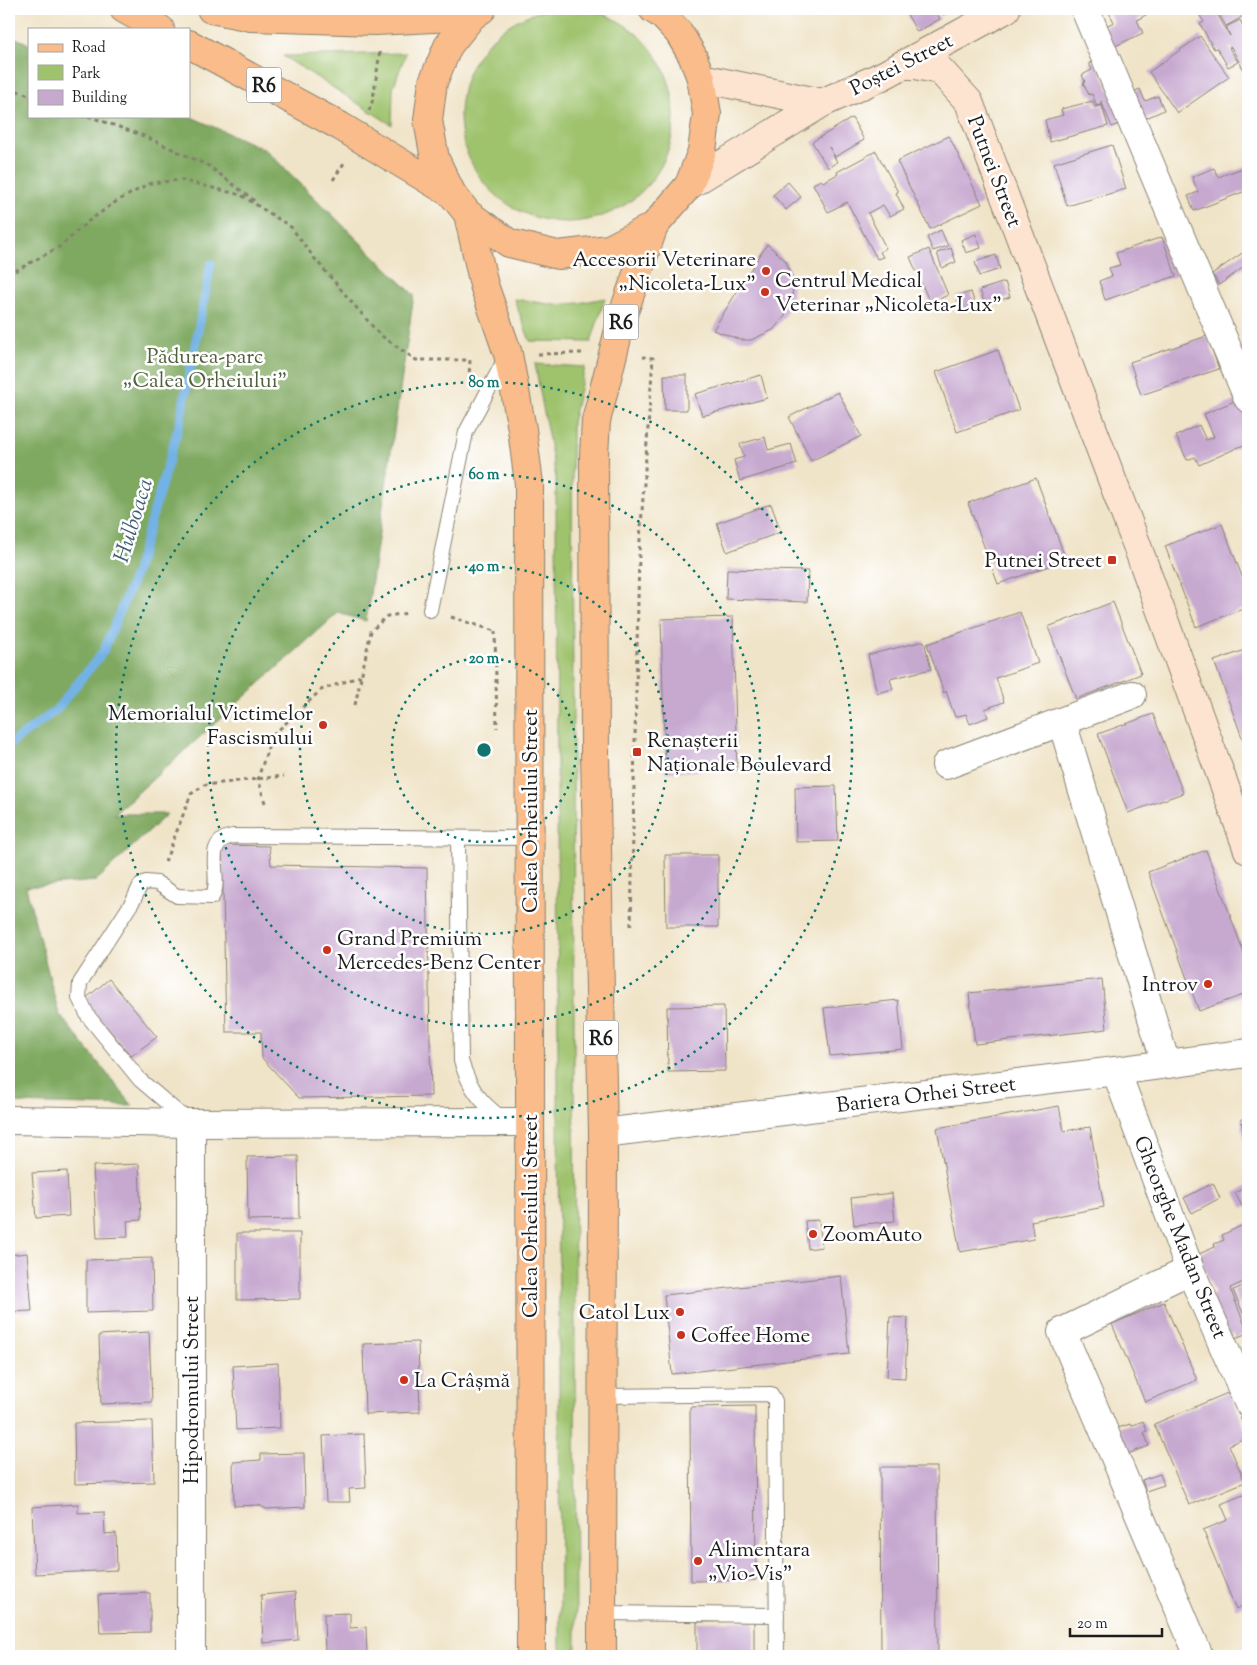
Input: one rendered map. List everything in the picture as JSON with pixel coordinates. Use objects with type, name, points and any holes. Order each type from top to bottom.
[{"type":"main road","points":[[124,9],[158,28]]},
{"type":"main road","name":"R6","points":[[211,9],[251,17],[375,21],[477,12]]},
{"type":"main road","name":"R6","points":[[602,1656],[603,1132],[595,754],[595,544],[593,487],[596,421],[623,314],[654,226],[689,185],[702,151],[707,114],[701,78],[692,55],[679,33],[659,11]]},
{"type":"main road","name":"R6","points":[[460,204],[434,159],[428,120],[433,82],[448,46],[477,12]]},
{"type":"main road","name":"R6","points":[[190,45],[359,138],[460,204],[509,243],[558,255],[609,249],[654,226]]},
{"type":"main road","name":"Calea Orheiului Street","points":[[460,204],[484,285],[508,354],[522,429],[529,484],[530,838],[518,1121],[531,1656]]},
{"type":"street","name":"Poștei Street","points":[[689,185],[822,103],[902,65],[1006,9]]},
{"type":"street","points":[[1085,9],[1248,398]]},
{"type":"street","name":"Putnei Street","points":[[902,65],[916,65],[940,70],[969,102],[1132,534],[1242,813],[1248,850]]},
{"type":"street","points":[[701,78],[822,103]]},
{"type":"street","points":[[946,765],[1132,694]]},
{"type":"street","points":[[1062,722],[1166,1064]]},
{"type":"street","name":"Bariera Orhei Street","points":[[603,1132],[1116,1071],[1248,1053]]},
{"type":"street","name":"Gheorghe Madan Street","points":[[1116,1071],[1190,1270],[1248,1402]]},
{"type":"street","points":[[9,1120],[191,1123],[518,1121]]},
{"type":"street","name":"Hipodromului Street","points":[[191,1123],[191,1656]]},
{"type":"street","points":[[1190,1270],[1062,1332],[1199,1656]]},
{"type":"lane","points":[[430,610],[466,432],[508,354]]},
{"type":"lane","points":[[191,1123],[140,1080],[88,1016],[79,998],[80,983],[140,886],[146,882],[157,883],[177,896],[212,896],[215,891],[215,855],[218,844],[223,838],[233,836],[530,838]]},
{"type":"lane","points":[[458,838],[461,1061],[471,1085],[485,1105],[518,1121]]},
{"type":"lane","points":[[602,1396],[771,1394],[773,1396],[775,1401],[777,1656]]},
{"type":"lane","points":[[602,1613],[777,1615]]},
{"type":"path","points":[[333,180],[359,138],[373,99],[380,52],[375,21]]},
{"type":"path","points":[[9,88],[28,95]]},
{"type":"path","points":[[94,118],[144,136],[209,166],[268,212]]},
{"type":"path","points":[[9,276],[61,246],[86,223],[117,201],[151,183],[181,180],[240,195],[291,227],[315,260],[379,334],[416,360],[470,360]]},
{"type":"path","points":[[508,354],[614,353],[652,358],[639,554],[631,929]]},
{"type":"path","points":[[355,705],[371,631],[387,616],[430,610],[495,631],[530,636]]},
{"type":"path","points":[[265,802],[258,778],[272,736],[320,690],[362,676]]},
{"type":"path","points":[[157,883],[191,794],[204,785],[284,776]]},
{"type":"green space","points":[[567,8],[588,10],[608,16],[626,26],[643,39],[656,56],[666,74],[672,94],[674,115],[672,136],[666,156],[656,174],[643,191],[626,204],[608,214],[588,220],[567,222],[546,220],[526,214],[508,204],[491,191],[478,174],[468,156],[462,136],[460,115],[462,94],[468,74],[478,56],[491,39],[508,26],[526,16],[546,10]]},
{"type":"green space","name":"Pădurea-parc „Calea Orheiului”","points":[[9,35],[28,44],[28,118],[190,118],[190,116],[266,150],[414,295],[366,621],[338,613],[114,814],[167,814],[96,881],[26,887],[59,1014],[133,1106],[9,1103]]},
{"type":"green space","points":[[406,53],[393,88],[392,125],[283,56]]},
{"type":"green space","points":[[605,298],[591,342],[530,341],[514,299],[555,305]]},
{"type":"green space","points":[[535,364],[585,367],[572,423],[576,1656],[560,1656],[556,478]]},
{"type":"building","points":[[904,9],[934,9],[940,19],[917,32]]},
{"type":"building","points":[[939,9],[954,9],[943,15]]},
{"type":"building","points":[[1107,9],[1156,9],[1137,20],[1143,33],[1111,48],[1104,27],[1114,22]]},
{"type":"building","points":[[1214,9],[1230,36],[1226,27],[1240,20],[1248,36],[1248,73],[1246,74],[1231,47],[1229,48],[1238,62],[1228,67],[1217,48],[1214,49],[1200,24],[1204,22],[1200,16]]},
{"type":"building","points":[[1216,9],[1237,9],[1242,17],[1226,26]]},
{"type":"building","points":[[1200,36],[1229,77],[1177,113],[1149,72]]},
{"type":"building","points":[[1096,61],[1123,122],[1112,127],[1101,101],[1102,104],[1097,106],[1092,94],[1089,95],[1083,83],[1085,82],[1082,75],[1092,70],[1089,63]]},
{"type":"building","points":[[1140,89],[1145,101],[1158,96],[1164,110],[1144,119],[1133,92]]},
{"type":"building","points":[[1093,101],[1095,107],[1102,105],[1108,126],[1050,142],[1045,120],[1063,115],[1061,109]]},
{"type":"building","points":[[852,118],[864,140],[835,157],[829,147],[837,162],[828,168],[812,142]]},
{"type":"building","points":[[949,136],[982,204],[930,229],[897,161]]},
{"type":"building","points":[[1112,145],[1126,189],[1067,206],[1054,163]]},
{"type":"building","points":[[876,151],[898,192],[896,193],[904,209],[890,216],[883,205],[868,213],[886,248],[880,252],[883,257],[877,259],[847,202],[828,212],[813,184],[821,180],[823,182],[838,174],[837,172]]},
{"type":"building","points":[[1248,166],[1248,190],[1194,211],[1188,196],[1198,192],[1192,177],[1214,168],[1218,177]]},
{"type":"building","points":[[788,182],[801,197],[786,210],[773,195]]},
{"type":"building","points":[[941,230],[948,246],[933,251],[927,237]]},
{"type":"building","points":[[976,234],[981,248],[966,253],[961,240]]},
{"type":"building","points":[[1162,237],[1176,276],[1105,300],[1099,281],[1112,276],[1109,268],[1120,265],[1116,253]]},
{"type":"building","name":"Centrul Medical Veterinar „Nicoleta-Lux”","points":[[767,244],[786,261],[790,272],[793,287],[792,297],[785,316],[773,330],[751,340],[741,340],[713,330]]},
{"type":"building","points":[[951,248],[956,262],[942,268],[937,253]]},
{"type":"building","points":[[929,249],[948,295],[930,303],[910,257]]},
{"type":"building","points":[[1248,249],[1248,264],[1219,285],[1212,274]]},
{"type":"building","points":[[996,255],[1000,269],[979,276],[975,262]]},
{"type":"building","points":[[1005,282],[1010,297],[985,305],[980,290]]},
{"type":"building","points":[[971,292],[976,307],[961,312],[956,296]]},
{"type":"building","points":[[1207,336],[1219,369],[1141,395],[1130,362]]},
{"type":"building","points":[[998,350],[1019,410],[957,432],[936,372]]},
{"type":"building","points":[[664,375],[687,375],[687,410],[665,410]]},
{"type":"building","points":[[761,375],[767,398],[702,416],[695,394]]},
{"type":"building","points":[[838,392],[861,436],[811,461],[789,417]]},
{"type":"building","points":[[1239,399],[1248,420],[1248,443],[1199,465],[1195,457],[1187,460],[1176,436],[1199,425],[1206,440],[1214,437],[1204,414]]},
{"type":"building","points":[[765,437],[768,450],[791,444],[797,464],[740,481],[734,460],[744,457],[740,444]]},
{"type":"building","points":[[1036,478],[1066,560],[998,584],[968,503]]},
{"type":"building","points":[[771,504],[781,532],[727,552],[717,523]]},
{"type":"building","points":[[1222,524],[1248,592],[1248,607],[1196,627],[1165,546]]},
{"type":"building","points":[[727,569],[808,571],[807,602],[726,599]]},
{"type":"building","points":[[1113,602],[1141,674],[1076,699],[1048,627]]},
{"type":"building","points":[[1020,612],[1038,663],[996,678],[1004,702],[985,709],[988,717],[970,724],[966,714],[955,717],[946,691],[944,693],[927,644]]},
{"type":"building","points":[[733,617],[737,770],[665,772],[661,619]]},
{"type":"building","points":[[924,641],[931,669],[890,679],[893,689],[877,693],[868,655]]},
{"type":"building","points":[[1248,649],[1248,738],[1243,740],[1214,661]]},
{"type":"building","points":[[1153,714],[1183,793],[1128,813],[1098,734]]},
{"type":"building","points":[[836,786],[838,841],[796,842],[795,787]]},
{"type":"building","name":"Grand Premium Mercedes-Benz Center","points":[[222,845],[269,846],[271,865],[427,868],[431,1096],[299,1098],[262,1058],[261,1032],[226,1032]]},
{"type":"building","points":[[1206,850],[1248,964],[1248,993],[1199,1011],[1148,872]]},
{"type":"building","points":[[665,855],[718,855],[718,927],[666,927]]},
{"type":"building","points":[[109,979],[157,1037],[131,1056],[84,1000]]},
{"type":"building","points":[[1102,979],[1107,1029],[975,1044],[969,993]]},
{"type":"building","points":[[898,1000],[903,1049],[830,1056],[824,1008]]},
{"type":"building","points":[[724,1006],[725,1071],[668,1072],[667,1007]]},
{"type":"building","points":[[1059,1106],[1064,1131],[1090,1127],[1104,1207],[1031,1221],[1034,1239],[960,1252],[937,1128]]},
{"type":"building","points":[[1248,1118],[1248,1161],[1247,1161],[1241,1119]]},
{"type":"building","points":[[298,1156],[299,1219],[248,1220],[247,1157]]},
{"type":"building","points":[[139,1164],[141,1220],[127,1221],[128,1237],[97,1238],[93,1166]]},
{"type":"building","points":[[67,1171],[69,1216],[36,1218],[32,1173]]},
{"type":"building","points":[[1213,1183],[1220,1198],[1192,1213],[1184,1198]]},
{"type":"building","points":[[1248,1186],[1248,1205],[1243,1208],[1235,1193]]},
{"type":"building","points":[[892,1193],[895,1221],[854,1225],[851,1198]]},
{"type":"building","points":[[819,1220],[822,1247],[808,1249],[805,1221]]},
{"type":"building","points":[[1247,1223],[1248,1280],[1230,1288],[1248,1333],[1235,1338],[1234,1333],[1227,1336],[1210,1296],[1215,1293],[1199,1254],[1215,1247],[1214,1244],[1224,1240],[1222,1235]]},
{"type":"building","points":[[237,1233],[300,1233],[300,1299],[237,1300]]},
{"type":"building","points":[[27,1253],[32,1311],[9,1312],[9,1255]]},
{"type":"building","points":[[152,1258],[153,1311],[86,1313],[86,1260]]},
{"type":"building","points":[[841,1276],[849,1354],[672,1374],[664,1295]]},
{"type":"building","points":[[1246,1285],[1248,1289],[1248,1311],[1243,1313],[1233,1290]]},
{"type":"building","points":[[1164,1302],[1197,1380],[1145,1402],[1112,1324]]},
{"type":"building","points":[[890,1317],[908,1318],[905,1378],[887,1377]]},
{"type":"building","points":[[149,1332],[152,1402],[101,1404],[99,1335]]},
{"type":"building","points":[[418,1342],[420,1412],[365,1414],[363,1344]]},
{"type":"building","points":[[278,1363],[280,1428],[236,1430],[233,1366]]},
{"type":"building","points":[[1230,1392],[1248,1437],[1229,1445],[1245,1482],[1189,1505],[1154,1424]]},
{"type":"building","points":[[755,1406],[756,1580],[691,1581],[690,1407]]},
{"type":"building","points":[[152,1421],[154,1482],[75,1484],[74,1423]]},
{"type":"building","points":[[1143,1421],[1147,1431],[1144,1432],[1149,1446],[1127,1454],[1118,1428],[1130,1424],[1131,1426]]},
{"type":"building","points":[[364,1434],[366,1488],[349,1489],[350,1502],[326,1502],[323,1436]]},
{"type":"building","points":[[304,1453],[305,1507],[266,1509],[259,1505],[234,1506],[233,1462],[261,1460],[261,1454]]},
{"type":"building","points":[[880,1467],[937,1467],[938,1656],[881,1656]]},
{"type":"building","points":[[1160,1474],[1164,1485],[1146,1491],[1142,1480]]},
{"type":"building","points":[[1248,1493],[1248,1603],[1236,1609],[1203,1530],[1228,1520],[1221,1504]]},
{"type":"building","points":[[78,1504],[78,1513],[104,1512],[105,1534],[116,1533],[117,1570],[35,1574],[32,1507]]},
{"type":"building","points":[[295,1592],[298,1640],[263,1643],[261,1595]]},
{"type":"building","points":[[150,1593],[150,1632],[100,1633],[98,1595]]},
{"type":"building","points":[[350,1613],[350,1628],[366,1627],[367,1656],[325,1656],[324,1614]]},
{"type":"building","points":[[754,1621],[754,1656],[697,1656],[697,1622]]},
{"type":"building","points":[[1248,1624],[1248,1639],[1243,1626]]},
{"type":"waterway","name":"Hulboaca","points":[[9,745],[55,711],[103,652],[135,575],[180,422],[211,264]]},
{"type":"place","name":"Accesorii Veterinare „Nicoleta-Lux”","points":[[766,271]]},
{"type":"place","name":"Centrul Medical Veterinar „Nicoleta-Lux”","points":[[765,292]]},
{"type":"place","name":"Putnei Street","points":[[1112,560]]},
{"type":"place","name":"Memorialul Victimelor Fascismului","points":[[323,725]]},
{"type":"place","name":"Renașterii Naționale Boulevard","points":[[637,752]]},
{"type":"place","name":"Grand Premium Mercedes-Benz Center","points":[[327,950]]},
{"type":"place","name":"Introv","points":[[1208,984]]},
{"type":"place","name":"ZoomAuto","points":[[813,1234]]},
{"type":"place","name":"Catol Lux","points":[[680,1312]]},
{"type":"place","name":"Coffee Home","points":[[681,1335]]},
{"type":"place","name":"La Crâșmă","points":[[404,1380]]},
{"type":"place","name":"Alimentara „Vio-Vis”","points":[[698,1561]]}]
